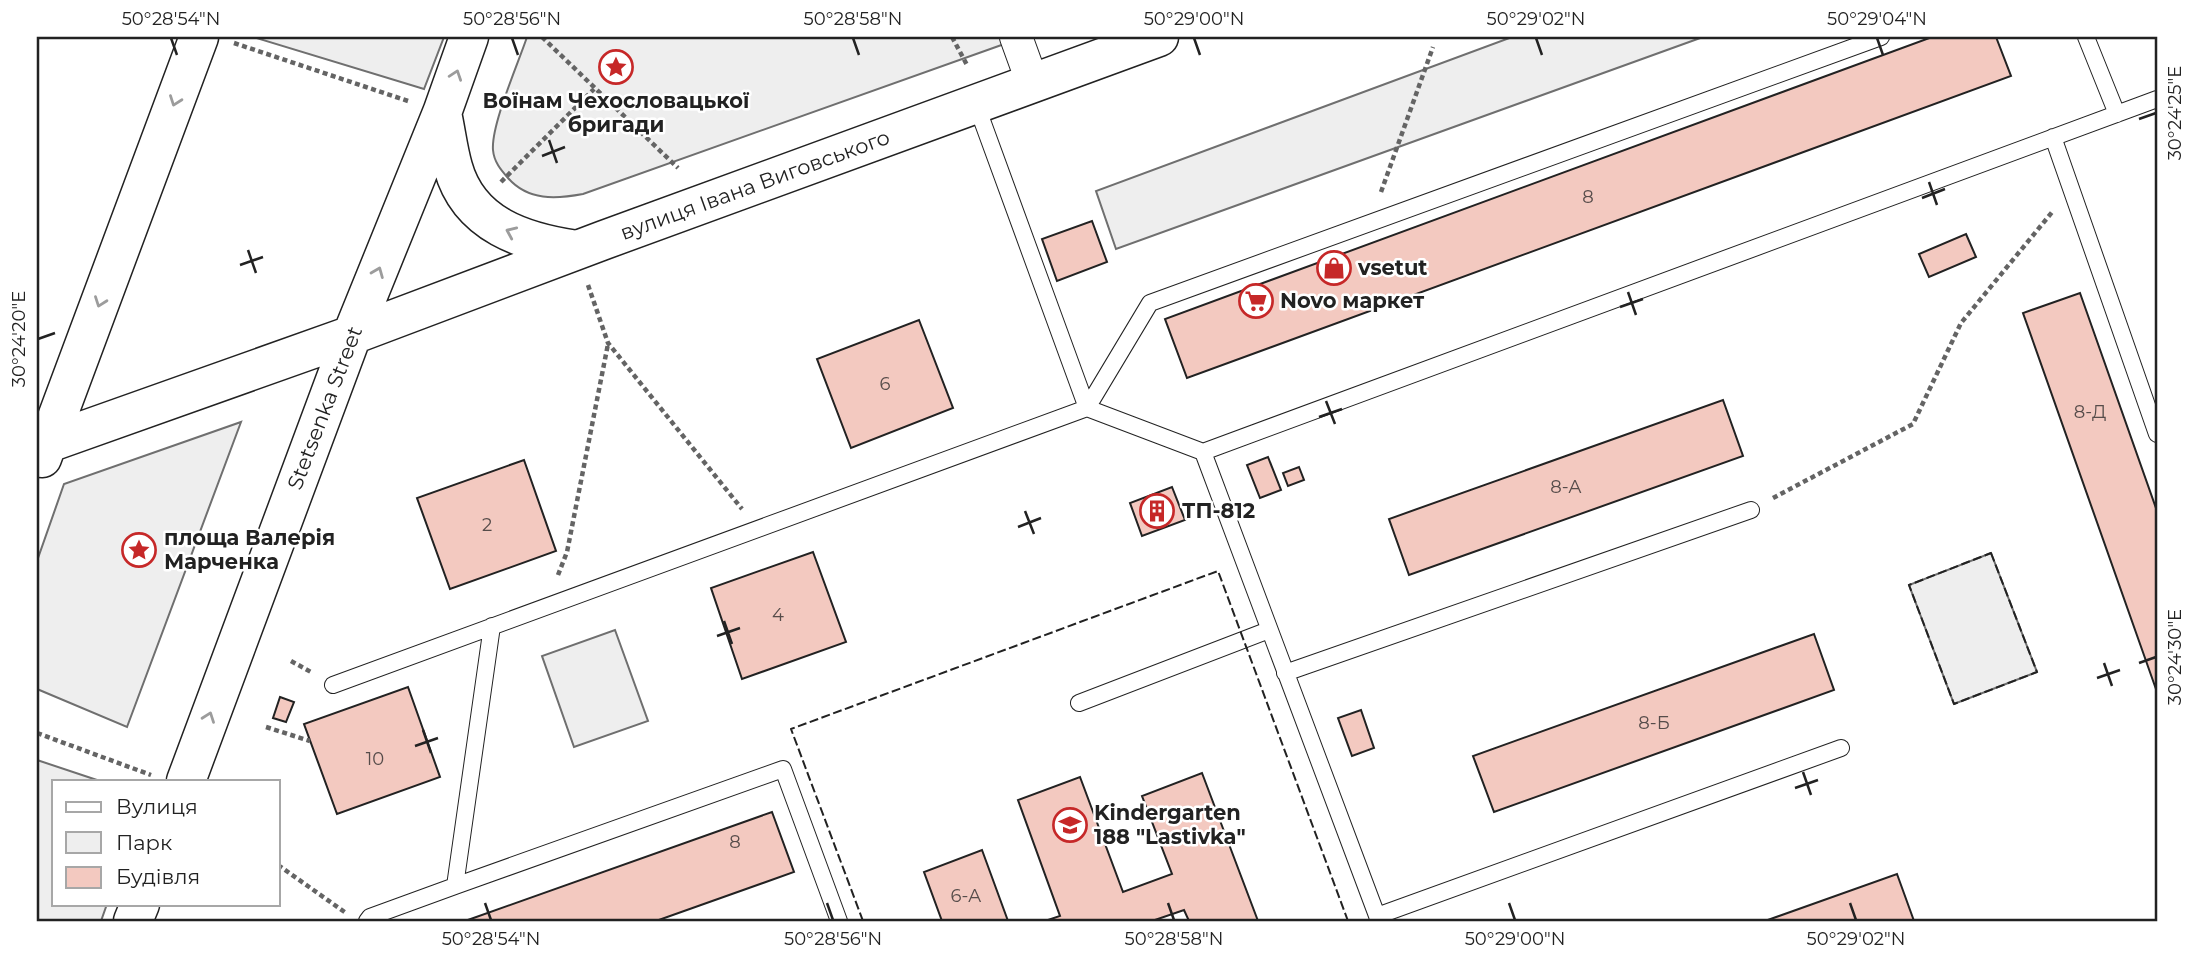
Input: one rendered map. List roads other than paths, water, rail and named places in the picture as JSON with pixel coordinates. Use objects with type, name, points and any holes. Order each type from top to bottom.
[{"type":"main road","name":"Stetsenka Street","points":[[168,778],[352,335],[431,109],[469,37]]},
{"type":"main road","name":"вулиця Івана Виговського","points":[[352,335],[581,265],[975,104],[1159,37]]},
{"type":"main road","points":[[40,454],[211,38]]},
{"type":"main road","points":[[431,109],[453,169],[473,208],[504,230],[581,265]]},
{"type":"main road","points":[[40,454],[352,335]]},
{"type":"street","points":[[1016,37],[1032,84]]},
{"type":"lane","points":[[333,685],[1087,408],[1150,303],[1881,37]]},
{"type":"lane","points":[[2086,37],[2117,114]]},
{"type":"lane","points":[[975,104],[1087,408],[1203,452],[2157,99]]},
{"type":"lane","points":[[2053,137],[2157,434]]},
{"type":"lane","points":[[1203,452],[1378,919],[1841,748]]},
{"type":"lane","points":[[1285,673],[1751,510]]},
{"type":"lane","points":[[455,886],[492,626]]},
{"type":"lane","points":[[1079,704],[1269,630]]},
{"type":"lane","points":[[367,921],[370,917],[783,769],[839,921]]},
{"type":"place","name":"Воїнам Чехословацької бригади","points":[[616,67]]},
{"type":"place","name":"vsetut","points":[[1334,268]]},
{"type":"place","name":"Novo маркет","points":[[1256,301]]},
{"type":"place","name":"ТП-812","points":[[1157,511]]},
{"type":"place","name":"площа Валерія Марченка","points":[[139,550]]},
{"type":"place","name":"Kindergarten 188 \"Lastivka\"","points":[[1070,825]]}]
